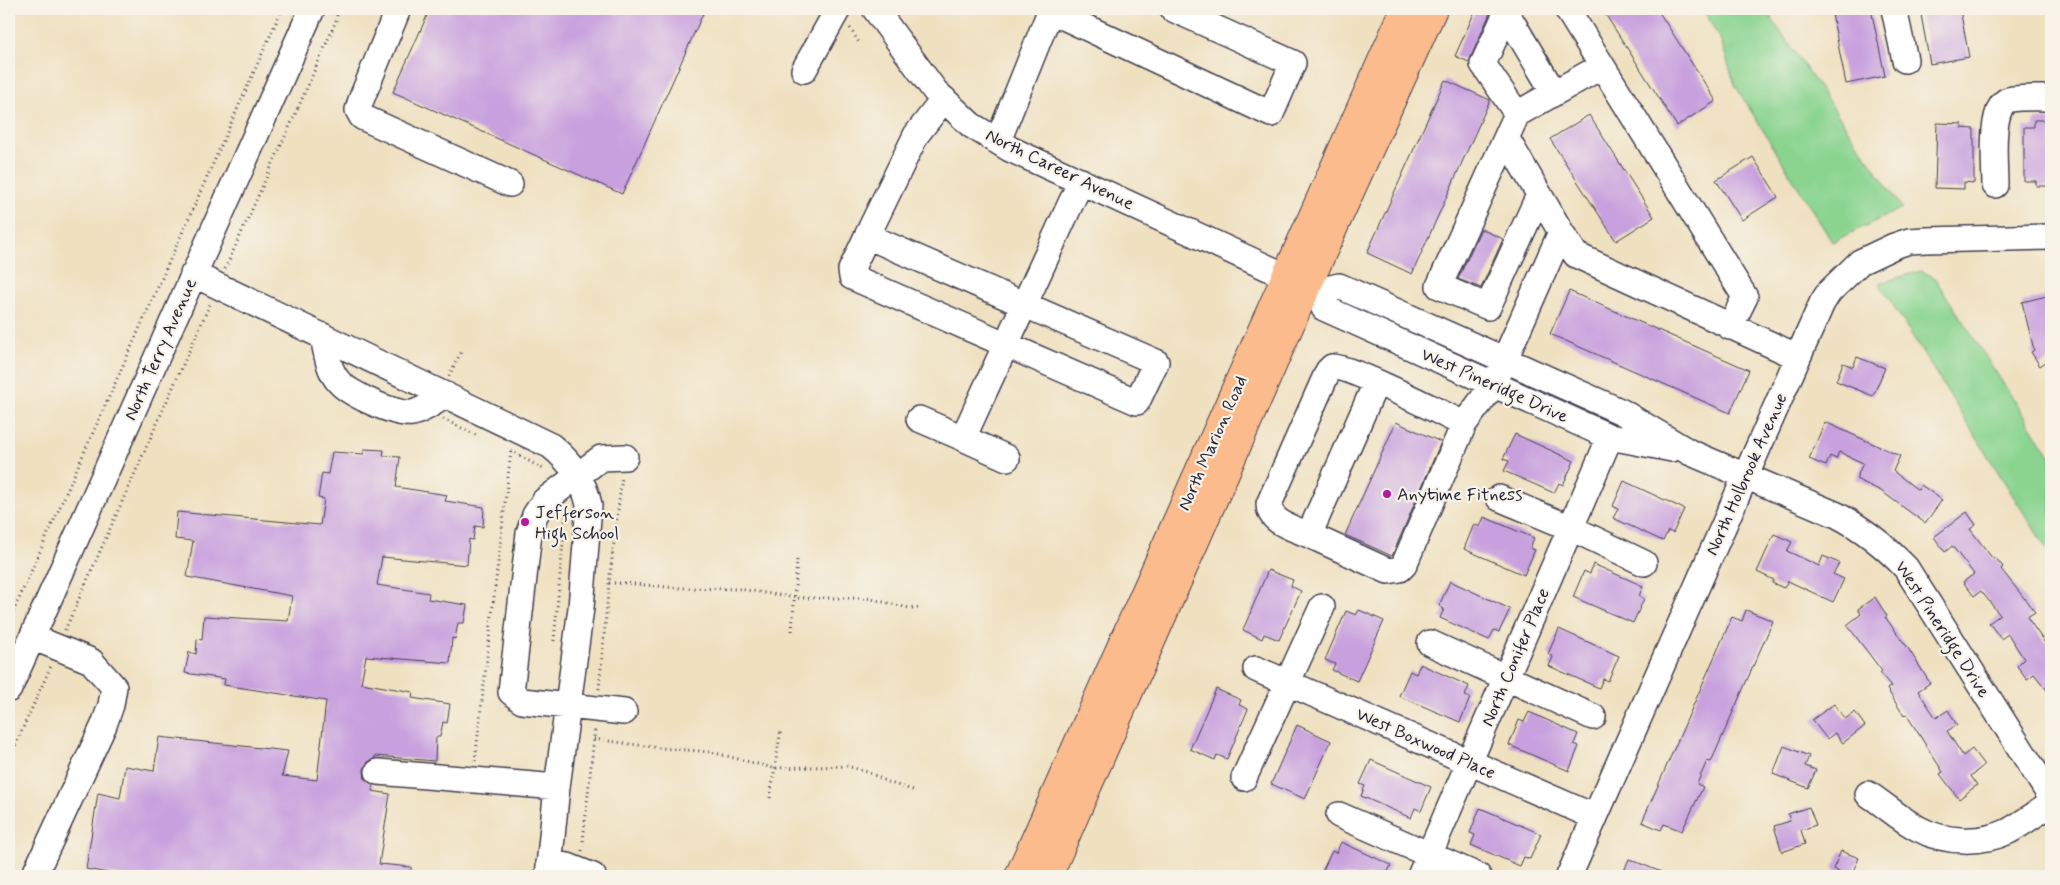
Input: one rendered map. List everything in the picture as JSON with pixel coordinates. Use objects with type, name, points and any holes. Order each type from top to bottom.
[{"type":"main road","name":"North Marion Road","points":[[1048,876],[1304,285],[1405,9]]},
{"type":"main road","name":"North Marion Road","points":[[1019,876],[1304,285],[1433,9]]},
{"type":"street","name":"North Terry Avenue","points":[[9,689],[312,9]]},
{"type":"street","points":[[398,9],[361,100],[358,110],[362,117],[510,184]]},
{"type":"street","points":[[804,70],[838,9]]},
{"type":"street","name":"North Career Avenue","points":[[875,9],[935,91],[971,124],[1010,149],[1304,285]]},
{"type":"street","points":[[998,141],[1051,10],[1271,114],[1292,63],[1173,9]]},
{"type":"street","points":[[1567,9],[1745,297],[1730,327]]},
{"type":"street","points":[[1894,9],[1906,60]]},
{"type":"street","points":[[1507,10],[1554,93]]},
{"type":"street","points":[[1507,10],[1483,64],[1517,114]]},
{"type":"street","points":[[1539,195],[1488,307],[1439,286],[1517,114],[1602,66]]},
{"type":"street","points":[[1996,184],[1996,119],[1999,108],[2008,100],[2051,98]]},
{"type":"street","points":[[867,236],[1156,362],[1137,402],[852,278],[851,270],[867,236],[916,135],[944,99]]},
{"type":"street","points":[[1507,139],[1561,232],[1576,254],[1798,357]]},
{"type":"street","points":[[963,438],[1081,181]]},
{"type":"street","points":[[1464,424],[1347,369],[1336,366],[1332,367],[1324,380],[1269,504],[1269,511],[1276,520],[1388,571],[1400,570],[1404,566],[1464,424],[1494,384],[1561,232]]},
{"type":"street","name":"North Holbrook Avenue","points":[[1569,876],[1822,303],[1829,292],[1851,269],[1874,254],[1909,241],[2051,237]]},
{"type":"street","points":[[193,274],[551,446],[565,457],[570,482],[586,493],[589,505],[581,608],[548,870],[587,873]]},
{"type":"street","name":"West Pineridge Drive","points":[[1304,285],[1339,286],[1622,412],[1689,452],[1837,515],[1858,526],[1874,537],[1906,568],[2051,798]]},
{"type":"street","name":"West Pineridge Drive","points":[[1304,285],[1324,308],[1610,437],[1689,452]]},
{"type":"street","points":[[323,336],[330,368],[339,382],[346,388],[388,409],[402,413],[414,413],[444,396]]},
{"type":"street","points":[[1309,535],[1376,383]]},
{"type":"street","points":[[919,419],[1007,458]]},
{"type":"street","name":"North Conifer Place","points":[[1424,866],[1610,437]]},
{"type":"street","points":[[624,712],[522,700],[511,692],[529,532],[535,515],[544,501],[601,458],[625,457]]},
{"type":"street","points":[[1499,498],[1571,528],[1644,563]]},
{"type":"street","points":[[1244,778],[1322,607]]},
{"type":"street","points":[[32,637],[92,661],[114,687],[111,705],[104,725],[34,876]]},
{"type":"street","points":[[1430,643],[1593,717]]},
{"type":"street","name":"West Boxwood Place","points":[[1256,669],[1595,818]]},
{"type":"street","points":[[378,772],[557,787]]},
{"type":"street","points":[[1868,794],[1918,829],[1949,839],[1966,840],[1982,839],[2008,831],[2051,804]]},
{"type":"street","points":[[1339,815],[1424,866],[1478,876]]},
{"type":"path","points":[[9,622],[282,9]]},
{"type":"path","points":[[9,759],[218,286],[299,108],[336,21],[338,9]]},
{"type":"path","points":[[462,350],[444,396],[484,439]]},
{"type":"path","points":[[473,780],[510,451],[544,469],[555,479],[570,482],[554,645]]},
{"type":"path","points":[[587,873],[594,739],[609,583],[625,457]]},
{"type":"path","points":[[792,631],[797,560]]},
{"type":"path","points":[[609,583],[678,588],[731,589],[794,598],[867,598],[908,608],[919,608]]},
{"type":"path","points":[[770,798],[782,729]]},
{"type":"path","points":[[594,739],[660,748],[711,752],[776,768],[847,766],[916,791]]},
{"type":"green space","points":[[1703,9],[1765,9],[1902,208],[1832,242],[1735,85],[1721,41]]},
{"type":"green space","points":[[1921,271],[1934,277],[2051,457],[2051,556],[1879,283]]},
{"type":"building","points":[[430,9],[705,9],[622,194],[393,92]]},
{"type":"building","points":[[1476,9],[1490,13],[1469,62],[1455,56]]},
{"type":"building","points":[[1602,9],[1657,9],[1716,101],[1677,126]]},
{"type":"building","points":[[1831,9],[1871,9],[1885,76],[1846,84]]},
{"type":"building","points":[[1920,9],[1960,9],[1969,57],[1930,64]]},
{"type":"building","points":[[1445,80],[1490,100],[1412,274],[1367,253]]},
{"type":"building","points":[[1589,115],[1654,217],[1616,241],[1550,139]]},
{"type":"building","points":[[2034,120],[2051,120],[2051,186],[2036,186],[2036,181],[2024,181],[2024,127],[2034,127]]},
{"type":"building","points":[[1937,123],[1962,124],[1962,128],[1974,129],[1974,183],[1964,182],[1964,189],[1935,188]]},
{"type":"building","points":[[1753,157],[1778,197],[1742,220],[1716,180]]},
{"type":"building","points":[[1481,229],[1503,239],[1481,288],[1458,279]]},
{"type":"building","points":[[1569,291],[1749,370],[1730,413],[1550,334]]},
{"type":"building","points":[[2051,295],[2051,358],[2040,366],[2031,352],[2034,350],[2022,302]]},
{"type":"building","points":[[1857,357],[1885,368],[1873,396],[1836,381],[1843,363],[1853,367]]},
{"type":"building","points":[[1396,422],[1441,442],[1392,556],[1345,535]]},
{"type":"building","points":[[1825,422],[1900,456],[1893,471],[1918,490],[1921,485],[1942,500],[1925,523],[1881,491],[1856,479],[1863,463],[1839,452],[1836,459],[1830,456],[1826,466],[1809,459]]},
{"type":"building","points":[[1515,434],[1574,461],[1563,485],[1559,483],[1554,493],[1504,471],[1509,461],[1503,459]]},
{"type":"building","points":[[364,449],[384,450],[383,456],[400,457],[396,487],[447,495],[445,501],[484,507],[483,527],[475,526],[473,540],[469,539],[467,565],[382,557],[377,585],[429,593],[428,599],[467,605],[464,623],[458,623],[455,639],[452,638],[450,663],[366,656],[361,683],[413,692],[412,698],[450,704],[447,723],[443,722],[440,737],[436,737],[435,761],[375,756],[375,758],[367,763],[364,770],[365,779],[373,785],[372,791],[390,794],[379,864],[411,867],[411,876],[124,876],[86,869],[98,793],[120,798],[125,766],[154,771],[159,737],[288,751],[282,776],[317,780],[326,701],[224,685],[225,679],[185,673],[189,652],[196,654],[197,639],[202,640],[204,616],[288,621],[292,596],[187,577],[193,541],[175,539],[177,512],[320,525],[324,499],[318,498],[322,473],[328,474],[332,452],[364,454]]},
{"type":"building","points":[[1624,481],[1684,509],[1673,533],[1668,531],[1663,541],[1613,518],[1618,509],[1613,506]]},
{"type":"building","points":[[1967,512],[1976,525],[1970,529],[1993,559],[1995,557],[2003,567],[2001,569],[2035,612],[2027,617],[2045,643],[2051,638],[2051,695],[2034,674],[2027,679],[2017,666],[2024,659],[2008,634],[2001,639],[1989,623],[2000,615],[1981,591],[1974,596],[1963,582],[1974,574],[1952,546],[1945,552],[1934,537]]},
{"type":"building","points":[[1484,517],[1534,538],[1530,548],[1535,550],[1524,575],[1464,549],[1474,524],[1480,527]]},
{"type":"building","points":[[1774,534],[1792,542],[1787,551],[1819,566],[1823,556],[1839,563],[1833,574],[1844,579],[1833,602],[1788,581],[1784,588],[1772,583],[1774,580],[1757,572]]},
{"type":"building","points":[[1593,564],[1643,586],[1639,596],[1644,599],[1633,623],[1573,597],[1584,571],[1590,574]]},
{"type":"building","points":[[1268,570],[1293,580],[1291,586],[1301,591],[1279,640],[1264,634],[1262,639],[1243,630]]},
{"type":"building","points":[[1450,581],[1510,609],[1499,632],[1494,630],[1489,640],[1440,618],[1444,609],[1439,606]]},
{"type":"building","points":[[1875,597],[1887,616],[1885,617],[1908,648],[1930,683],[1918,691],[1936,718],[1948,710],[1957,725],[1947,731],[1963,756],[1972,749],[1984,765],[1971,776],[1977,785],[1959,799],[1940,774],[1943,772],[1906,714],[1904,716],[1887,689],[1891,686],[1880,673],[1882,671],[1847,625],[1861,614],[1858,609]]},
{"type":"building","points":[[1359,610],[1384,621],[1357,681],[1332,670],[1335,664],[1325,660],[1346,611],[1356,615]]},
{"type":"building","points":[[1746,610],[1773,621],[1711,762],[1707,761],[1697,784],[1703,787],[1682,831],[1664,824],[1661,830],[1642,822],[1732,617],[1742,621]]},
{"type":"building","points":[[1559,629],[1619,656],[1608,681],[1603,679],[1599,688],[1549,666],[1553,657],[1548,654]]},
{"type":"building","points":[[1420,664],[1469,686],[1465,696],[1470,698],[1460,722],[1399,696],[1410,671],[1416,674]]},
{"type":"building","points":[[1216,689],[1241,700],[1239,705],[1248,709],[1227,759],[1217,755],[1215,760],[1190,749]]},
{"type":"building","points":[[1834,704],[1845,719],[1855,712],[1865,726],[1843,743],[1835,733],[1827,739],[1812,720]]},
{"type":"building","points":[[1529,712],[1578,734],[1574,744],[1579,746],[1569,771],[1509,745],[1519,720],[1524,722]]},
{"type":"building","points":[[1297,725],[1331,741],[1305,799],[1271,784]]},
{"type":"building","points":[[1784,746],[1809,756],[1805,766],[1816,770],[1808,788],[1773,774]]},
{"type":"building","points":[[1371,760],[1431,787],[1421,811],[1415,808],[1411,818],[1361,796],[1365,786],[1360,784]]},
{"type":"building","points":[[1809,807],[1816,825],[1801,830],[1805,844],[1782,852],[1774,826],[1790,821],[1788,814]]},
{"type":"building","points":[[1480,808],[1541,834],[1530,859],[1524,857],[1520,866],[1471,845],[1475,835],[1470,833]]},
{"type":"building","points":[[1341,842],[1391,865],[1386,876],[1320,876],[1332,851],[1336,853]]},
{"type":"building","points":[[1841,851],[1859,858],[1851,876],[1837,876],[1839,872],[1833,869]]},
{"type":"building","points":[[1629,859],[1671,876],[1622,876]]},
{"type":"place","name":"Anytime Fitness","points":[[1387,494]]},
{"type":"place","name":"Jefferson High School","points":[[525,522]]}]
